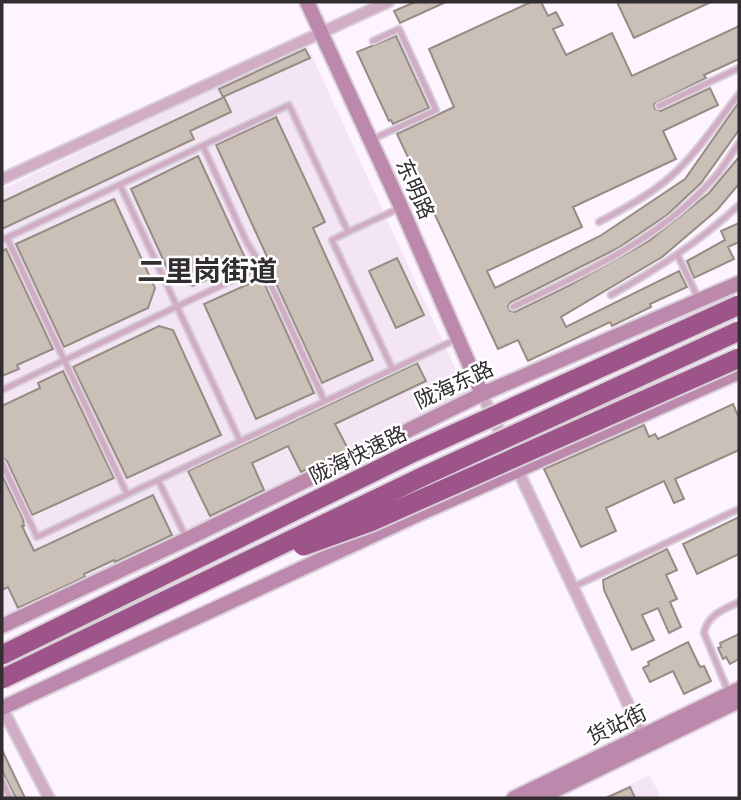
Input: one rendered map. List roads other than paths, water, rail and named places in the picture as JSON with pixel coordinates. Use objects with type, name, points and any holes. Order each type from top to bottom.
[{"type":"highway","name":"陇海快速路","points":[[2,654],[414,452],[739,304]]},
{"type":"highway","points":[[2,680],[424,476],[739,331]]},
{"type":"highway","points":[[223,574],[370,522],[739,358]]},
{"type":"street","name":"东明路","points":[[307,2],[401,207],[482,394]]},
{"type":"street","points":[[2,178],[321,32],[366,6],[388,2]]},
{"type":"street","name":"陇海东路","points":[[2,626],[187,540],[482,394],[739,283]]},
{"type":"street","points":[[49,798],[2,708],[419,514],[739,372]]},
{"type":"street","points":[[482,394],[643,736]]},
{"type":"street","name":"货站街","points":[[514,798],[736,695]]},
{"type":"street","name":"货站街","points":[[539,798],[736,695]]},
{"type":"lane","points":[[370,141],[436,110],[399,29],[373,41]]},
{"type":"lane","points":[[659,106],[739,68]]},
{"type":"lane","points":[[599,222],[642,198],[668,179],[681,167],[739,94]]},
{"type":"lane","points":[[127,494],[65,360],[4,239],[289,105],[348,232]]},
{"type":"lane","points":[[513,307],[596,267],[652,233],[715,177],[739,143]]},
{"type":"lane","points":[[203,146],[324,400]]},
{"type":"lane","points":[[120,185],[240,441]]},
{"type":"lane","points":[[611,295],[678,256],[739,205]]},
{"type":"lane","points":[[392,368],[332,240],[401,207]]},
{"type":"lane","points":[[678,256],[699,301]]},
{"type":"lane","points":[[2,390],[262,266]]},
{"type":"lane","points":[[2,463],[37,537],[458,338]]},
{"type":"lane","points":[[158,480],[187,540]]},
{"type":"lane","points":[[573,587],[739,509]]},
{"type":"lane","points":[[736,695],[704,633],[708,620],[739,602]]},
{"type":"lane","points":[[2,781],[10,798]]},
{"type":"district","name":"二里岗街道","points":[[207,271]]}]
